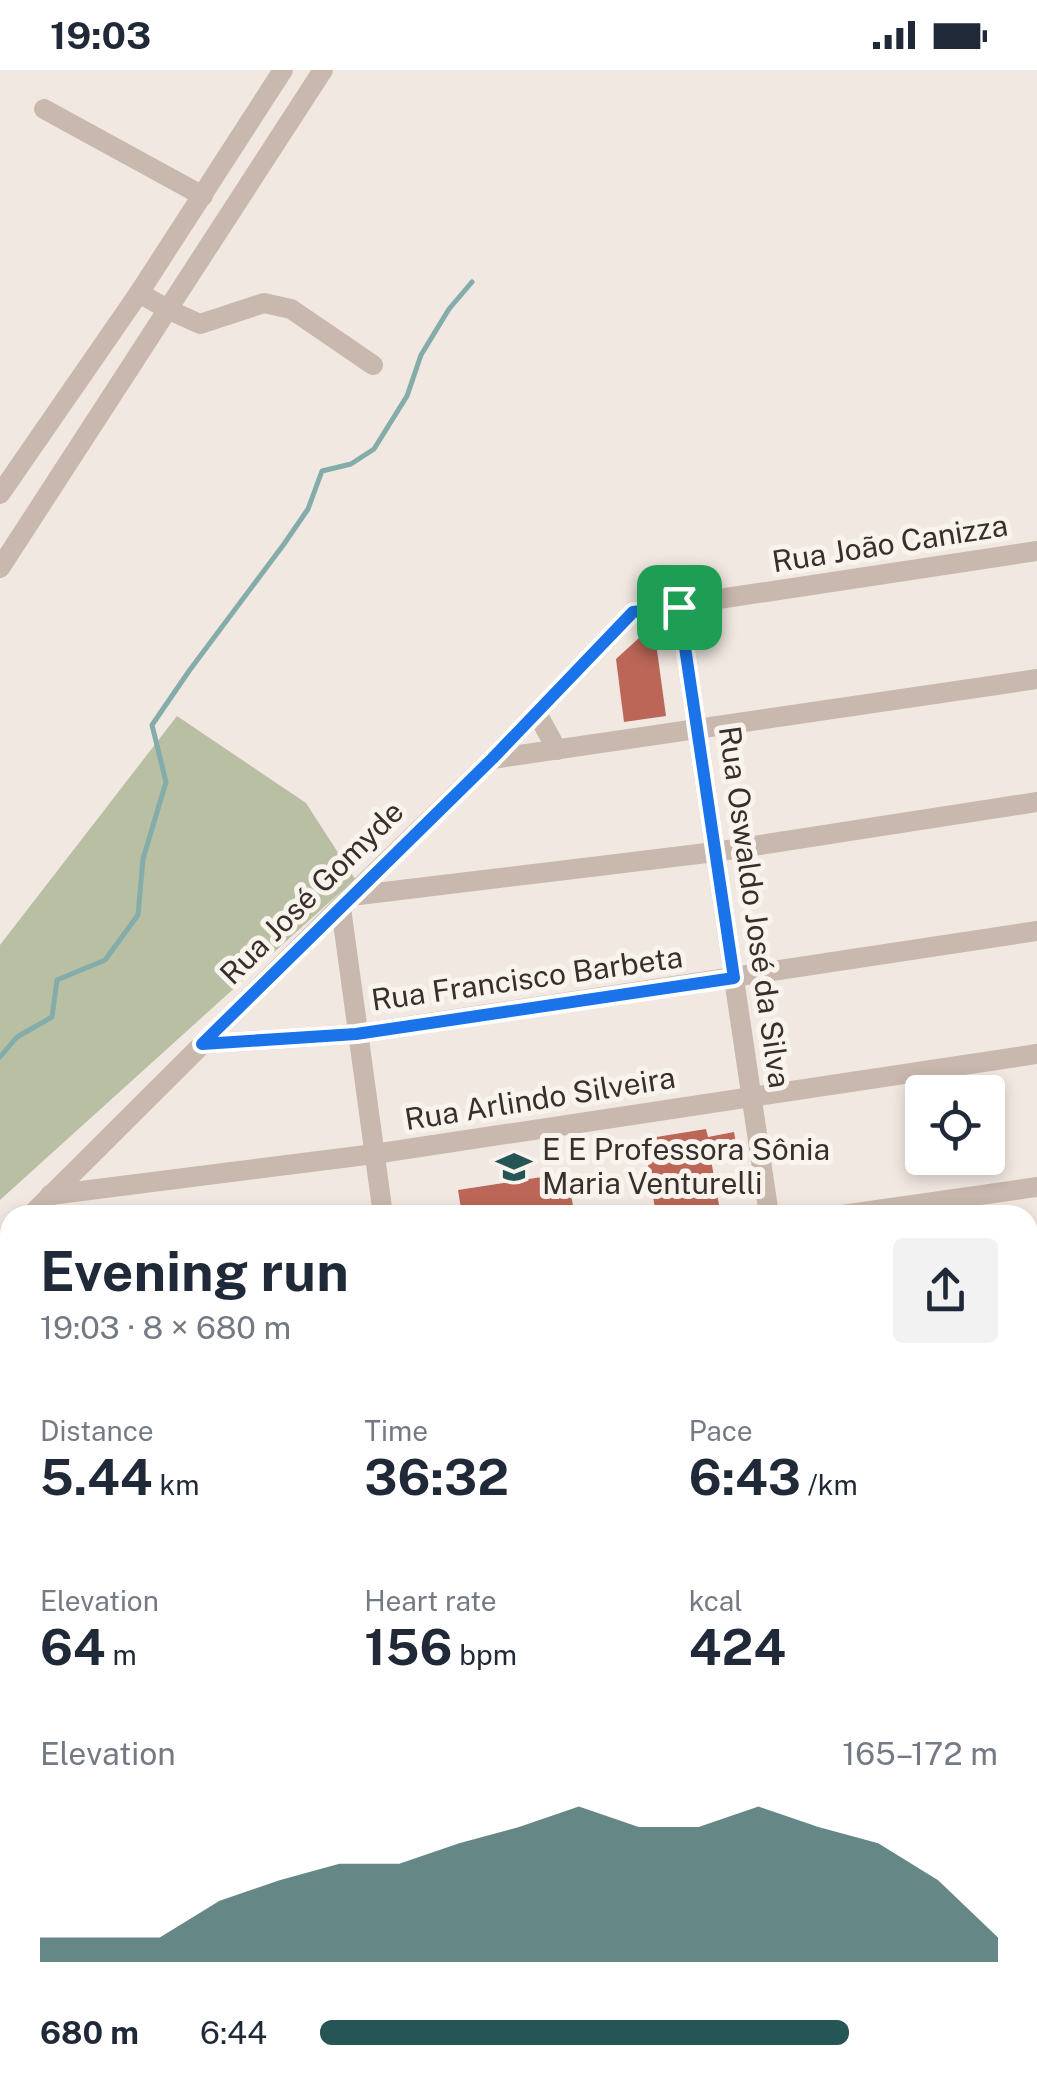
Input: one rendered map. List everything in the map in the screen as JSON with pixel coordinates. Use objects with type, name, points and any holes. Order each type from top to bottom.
[{"type":"street","points":[[0,494],[140,293],[283,70]]},
{"type":"street","points":[[0,568],[323,70]]},
{"type":"street","points":[[44,109],[203,196]]},
{"type":"street","points":[[140,293],[200,324],[264,303],[291,309],[374,365]]},
{"type":"street","name":"Rua João Canizza","points":[[633,612],[1037,551]]},
{"type":"street","name":"Rua Oswaldo José da Silva","points":[[679,607],[768,1205]]},
{"type":"street","name":"Rua José Gomyde","points":[[40,1205],[492,759],[633,612]]},
{"type":"street","points":[[492,759],[1037,679]]},
{"type":"street","points":[[536,713],[557,750]]},
{"type":"street","points":[[382,1205],[356,1034],[346,902],[408,889],[715,852],[1037,802]]},
{"type":"street","points":[[388,860],[408,889]]},
{"type":"street","name":"Rua Francisco Barbeta","points":[[202,1044],[356,1034],[1037,931]]},
{"type":"street","name":"Rua Arlindo Silveira","points":[[50,1195],[374,1154],[1037,1054]]},
{"type":"street","points":[[912,1205],[1037,1187]]},
{"type":"green space","points":[[177,716],[306,803],[355,879],[0,1200],[0,945]]},
{"type":"building","points":[[655,636],[666,716],[624,722],[616,659],[639,638]]},
{"type":"building","points":[[706,1129],[708,1137],[734,1132],[738,1155],[711,1160],[719,1205],[654,1205],[644,1139]]},
{"type":"building","points":[[568,1173],[573,1205],[460,1205],[458,1190]]},
{"type":"waterway","points":[[0,1057],[17,1037],[52,1017],[57,980],[105,960],[138,915],[143,859],[166,782],[152,725],[308,509],[322,471],[351,464],[374,449],[407,396],[421,355],[449,309],[472,282]]},
{"type":"place","name":"E E Professora Sônia Maria Venturelli","points":[[514,1167]]},
{"type":"route","points":[[679,607],[734,978],[356,1034],[202,1044],[492,759],[633,612],[679,607]]}]
